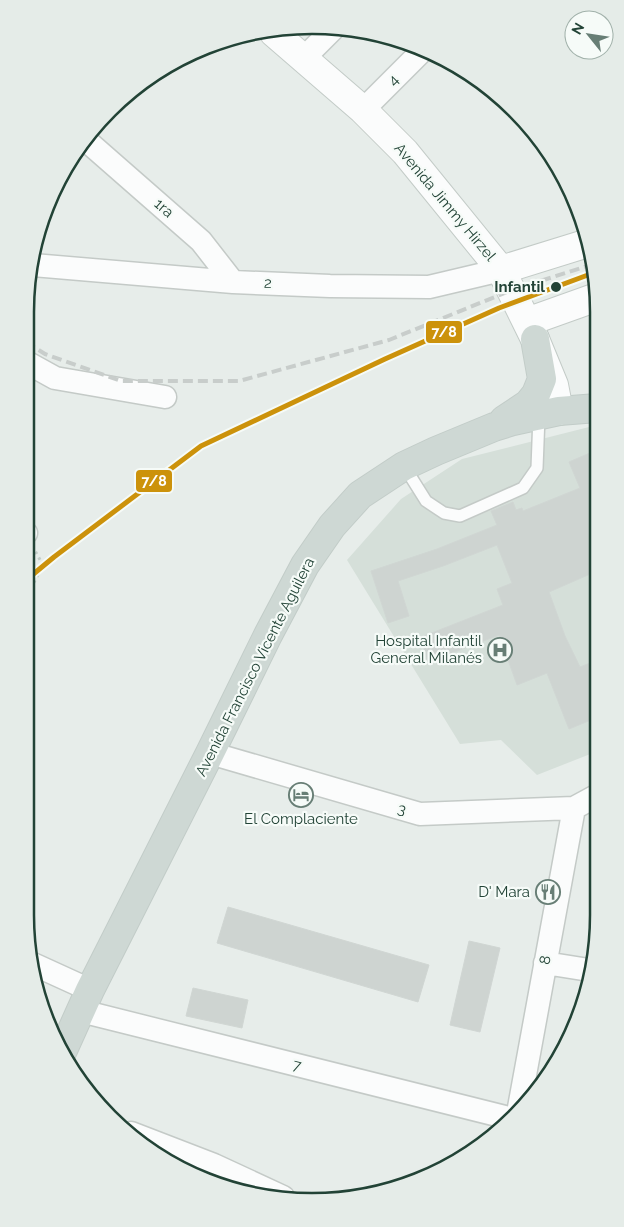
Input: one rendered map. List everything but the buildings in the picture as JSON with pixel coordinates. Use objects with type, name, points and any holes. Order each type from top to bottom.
[{"type":"main road","name":"Avenida Jimmy Hirzel","points":[[277,36],[362,110],[405,152],[501,270],[531,330],[554,384],[549,413]]},
{"type":"main road","points":[[501,270],[582,245]]},
{"type":"main road","points":[[494,427],[528,404],[536,394],[542,379],[531,330],[590,300]]},
{"type":"main road","name":"Avenida Francisco Vicente Aguilera","points":[[66,1044],[85,1000],[272,626],[305,566],[332,526],[360,496],[404,466],[513,420],[549,413],[590,409]]},
{"type":"street","points":[[304,58],[328,34]]},
{"type":"street","name":"4","points":[[362,110],[418,55]]},
{"type":"street","name":"1ra","points":[[90,144],[201,241],[233,282]]},
{"type":"street","name":"2","points":[[38,264],[233,282],[330,286],[429,287],[501,270]]},
{"type":"street","points":[[34,367],[54,378],[165,396]]},
{"type":"street","name":"3","points":[[210,753],[420,814],[574,808],[590,799]]},
{"type":"street","name":"8","points":[[521,1098],[574,808]]},
{"type":"street","points":[[545,963],[585,969]]},
{"type":"street","name":"7","points":[[39,968],[85,1000],[504,1116]]},
{"type":"street","points":[[150,1141],[214,1165],[267,1189]]},
{"type":"lane","points":[[404,466],[426,501],[444,513],[460,516],[523,488],[537,468],[549,413]]},
{"type":"path","points":[[34,548],[43,565],[34,582]]},
{"type":"shaded area","name":"Hospital Infantil General Milanés","points":[[590,427],[590,754],[537,775],[501,740],[460,744],[347,560],[401,499],[462,459]]},
{"type":"railway","points":[[34,347],[45,354],[121,381],[239,381],[389,340],[512,290],[586,266]]},
{"type":"transit line","name":"7/8","points":[[34,574],[201,446],[385,359],[499,308],[588,275]]},
{"type":"place","name":"Infantil","points":[[556,287]]},
{"type":"place","name":"Hospital Infantil General Milanés","points":[[500,650]]},
{"type":"place","name":"El Complaciente","points":[[301,795]]},
{"type":"place","name":"D' Mara","points":[[548,892]]}]
